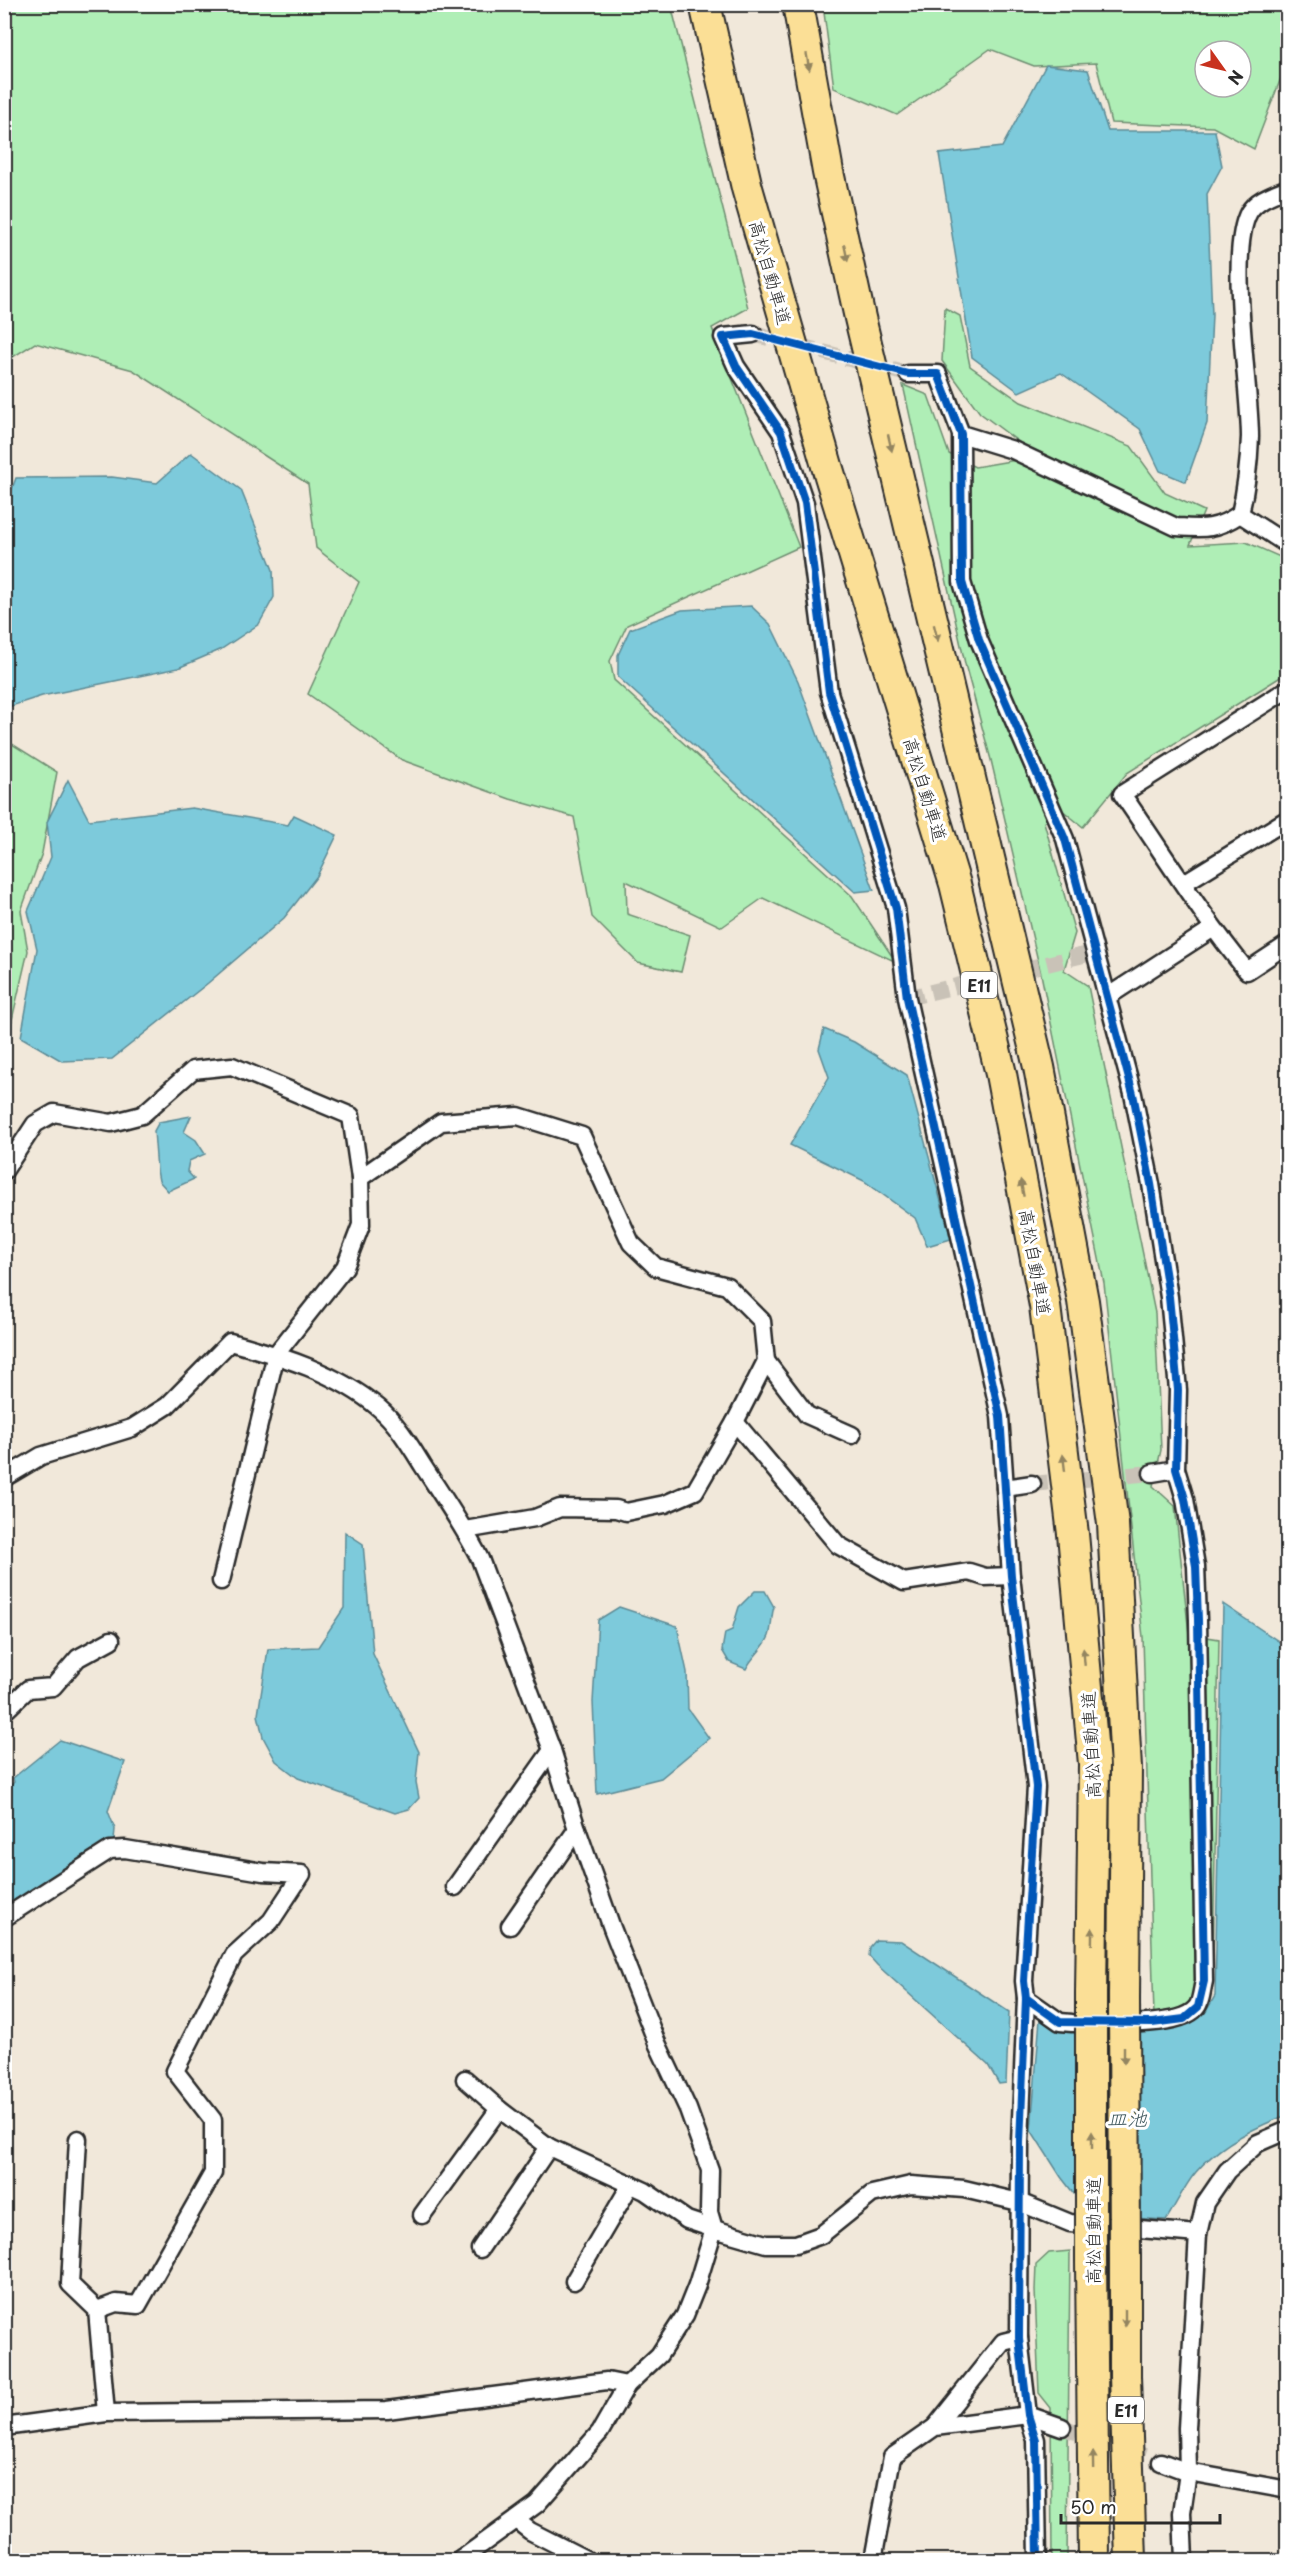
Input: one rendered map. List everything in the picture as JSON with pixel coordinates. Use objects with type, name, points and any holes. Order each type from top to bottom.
[{"type":"highway","name":"高松自動車道","points":[[705,4],[747,188],[827,466],[955,884],[1001,1074],[1045,1306],[1073,1534],[1094,1764],[1091,2261],[1094,2560]]},
{"type":"highway","name":"高松自動車道","points":[[798,4],[828,172],[860,318],[1039,1067],[1083,1301],[1113,1524],[1126,1769],[1125,2376],[1131,2560]]},
{"type":"street","points":[[961,434],[1013,450],[1176,527],[1200,529],[1223,526],[1240,514],[1247,487],[1250,436],[1240,275],[1242,235],[1250,211],[1264,198],[1287,188]]},
{"type":"street","points":[[753,334],[723,337],[736,366],[781,432],[805,503],[829,692],[896,908],[907,998],[1000,1416],[1011,1576],[1036,1787],[1024,1981],[1026,1998],[1019,2202],[1019,2338],[1028,2415],[1036,2440],[1038,2560]]},
{"type":"street","points":[[908,374],[938,374],[961,434],[962,582],[979,640],[1065,839],[1133,1094],[1151,1184],[1169,1297],[1178,1390],[1176,1469],[1185,1499],[1196,1566],[1204,1982],[1198,2007],[1184,2019],[1152,2022],[1072,2023],[1060,2022],[1026,1998]]},
{"type":"street","points":[[1240,514],[1287,545]]},
{"type":"street","points":[[1287,688],[1122,794],[1184,883],[1212,929],[1246,971],[1287,944]]},
{"type":"street","points":[[1184,883],[1287,819]]},
{"type":"street","points":[[1107,997],[1212,929]]},
{"type":"street","points":[[4,1172],[35,1124],[54,1113],[111,1123],[142,1115],[193,1070],[232,1066],[351,1116],[360,1178],[361,1225],[345,1267],[276,1354],[221,1581]]},
{"type":"street","points":[[360,1178],[441,1122],[518,1116],[582,1136],[631,1243],[656,1267],[727,1286],[762,1321],[766,1361],[807,1414],[852,1435]]},
{"type":"street","points":[[4,1478],[41,1456],[132,1428],[167,1406],[230,1342],[276,1354],[343,1383],[381,1409],[408,1442],[465,1530],[506,1623],[552,1750],[577,1829],[657,2043],[688,2109],[710,2170],[709,2212],[714,2229],[685,2315],[659,2355],[627,2385],[600,2432],[537,2504],[460,2560]]},
{"type":"street","points":[[465,1530],[534,1518],[560,1508],[616,1509],[626,1512],[665,1504],[695,1491],[735,1422],[766,1361]]},
{"type":"street","points":[[735,1422],[838,1545],[904,1582],[969,1572],[985,1577],[1011,1576]]},
{"type":"street","points":[[1152,1473],[1176,1469]]},
{"type":"street","points":[[1005,1488],[1032,1484]]},
{"type":"street","points":[[4,1712],[28,1689],[53,1688],[78,1658],[111,1640]]},
{"type":"street","points":[[454,1887],[552,1750]]},
{"type":"street","points":[[510,1926],[577,1829]]},
{"type":"street","points":[[4,1918],[110,1850],[125,1849],[262,1872],[303,1874],[271,1921],[234,1955],[175,2071],[213,2120],[213,2173],[138,2305],[116,2303],[97,2310]]},
{"type":"street","points":[[465,2079],[499,2109],[549,2147],[631,2184],[687,2220],[766,2244],[796,2244],[821,2235],[872,2194],[911,2185],[964,2189],[1019,2202],[1070,2223],[1198,2234]]},
{"type":"street","points":[[422,2215],[499,2109]]},
{"type":"street","points":[[1184,2560],[1182,2513],[1188,2472],[1187,2428],[1198,2234],[1205,2203],[1227,2171],[1258,2143],[1287,2130]]},
{"type":"street","points":[[78,2139],[70,2284],[97,2310],[106,2413]]},
{"type":"street","points":[[480,2249],[549,2147]]},
{"type":"street","points":[[574,2281],[631,2184]]},
{"type":"street","points":[[873,2560],[892,2457],[935,2427],[1003,2342],[1019,2338]]},
{"type":"street","points":[[4,2427],[106,2413],[387,2410],[607,2381],[627,2385]]},
{"type":"street","points":[[935,2427],[1028,2415],[1062,2427]]},
{"type":"street","points":[[1161,2462],[1188,2472],[1287,2490]]},
{"type":"street","points":[[516,2520],[530,2531],[587,2560]]},
{"type":"green space","points":[[5,5],[671,5],[748,308],[712,328],[799,547],[627,625],[610,661],[614,680],[852,896],[896,962],[763,898],[722,927],[626,881],[627,914],[690,935],[681,972],[638,963],[592,917],[574,817],[510,799],[402,760],[308,694],[359,582],[316,548],[308,484],[133,370],[35,343],[5,362]]},
{"type":"green space","points":[[823,5],[1287,5],[1287,69],[1284,70],[1254,149],[1213,127],[1111,123],[1096,63],[1034,66],[990,49],[897,115],[834,88]]},
{"type":"green space","points":[[945,308],[960,316],[970,366],[1021,402],[1131,446],[1165,493],[1204,511],[1190,545],[1246,542],[1287,560],[1287,673],[1127,773],[1083,827],[1062,810],[1044,822],[1075,933],[1064,970],[1088,986],[1155,1313],[1161,1450],[1153,1486],[1175,1506],[1189,1634],[1219,1639],[1213,1962],[1186,2009],[1154,2016],[1143,1637],[1104,1283],[1041,974],[991,760],[966,668],[903,385],[928,395],[949,454],[975,467],[1016,460],[1024,446],[980,413],[942,361]]},
{"type":"green space","points":[[4,739],[57,772],[42,853],[21,911],[28,951],[11,1024],[4,1018]]},
{"type":"green space","points":[[1070,2251],[1067,2560],[1052,2560],[1051,2408],[1039,2393],[1036,2265],[1049,2253]]},
{"type":"water","points":[[1046,65],[1088,70],[1108,131],[1215,131],[1222,166],[1207,194],[1212,315],[1207,423],[1186,482],[1160,471],[1140,429],[1061,373],[1019,392],[972,357],[939,154],[1002,147]]},
{"type":"water","points":[[191,453],[241,490],[273,570],[274,597],[259,624],[220,650],[178,668],[42,696],[5,708],[5,507],[16,478],[112,477],[157,483]]},
{"type":"water","points":[[751,606],[770,624],[798,681],[874,890],[855,892],[618,677],[618,655],[630,629],[682,610]]},
{"type":"water","points":[[68,780],[89,820],[192,808],[288,825],[294,815],[337,835],[317,876],[284,918],[208,983],[112,1059],[62,1061],[21,1037],[37,949],[28,911],[51,857],[47,822]]},
{"type":"water","points":[[824,1029],[854,1042],[907,1075],[951,1239],[927,1246],[915,1218],[864,1181],[790,1145],[829,1077],[819,1049]]},
{"type":"water","points":[[191,1116],[184,1132],[196,1140],[205,1154],[189,1161],[187,1171],[194,1179],[168,1191],[159,1181],[154,1131],[159,1122]]},
{"type":"water","points":[[345,1532],[363,1544],[373,1654],[419,1752],[416,1782],[419,1798],[409,1809],[395,1813],[298,1778],[276,1761],[263,1737],[258,1715],[268,1649],[318,1647],[344,1608]]},
{"type":"water","points":[[755,1591],[765,1591],[774,1607],[769,1636],[746,1669],[729,1662],[722,1650],[725,1633],[732,1630],[739,1607]]},
{"type":"water","name":"皿池","points":[[1223,1604],[1287,1647],[1287,2115],[1250,2131],[1215,2153],[1192,2177],[1166,2220],[1114,2217],[1088,2212],[1061,2177],[1031,2130],[1040,2019],[1071,2031],[1162,2031],[1190,2024],[1205,2013],[1215,1996]]},
{"type":"water","points":[[619,1607],[677,1626],[687,1672],[688,1709],[709,1738],[661,1778],[597,1794],[593,1702],[598,1620]]},
{"type":"water","points":[[60,1740],[125,1762],[108,1811],[115,1829],[114,1840],[5,1911],[5,1791],[14,1782],[13,1778]]},
{"type":"water","points":[[876,1940],[901,1941],[1009,2012],[1006,2083],[999,2084],[988,2065],[877,1965],[869,1956],[870,1947]]},
{"type":"tunnel","points":[[753,334],[908,374]]},
{"type":"tunnel","points":[[907,998],[1096,952]]},
{"type":"tunnel","points":[[1032,1484],[1152,1473]]},
{"type":"tunnel","points":[[1062,2427],[1161,2462]]},
{"type":"cycle path","points":[[1026,1998],[1060,2022],[1152,2023],[1184,2019],[1198,2007],[1204,1981],[1196,1566],[1185,1499],[1176,1469],[1178,1390],[1169,1297],[1151,1184],[1133,1094],[1065,839],[979,640],[962,582],[961,434],[938,374],[908,374],[753,334],[723,337],[736,366],[781,432],[805,503],[829,692],[896,908],[907,998],[1000,1416],[1011,1576],[1036,1787],[1024,1981],[1026,1998],[1020,2143],[1019,2338],[1028,2415],[1036,2440],[1038,2560]]}]
